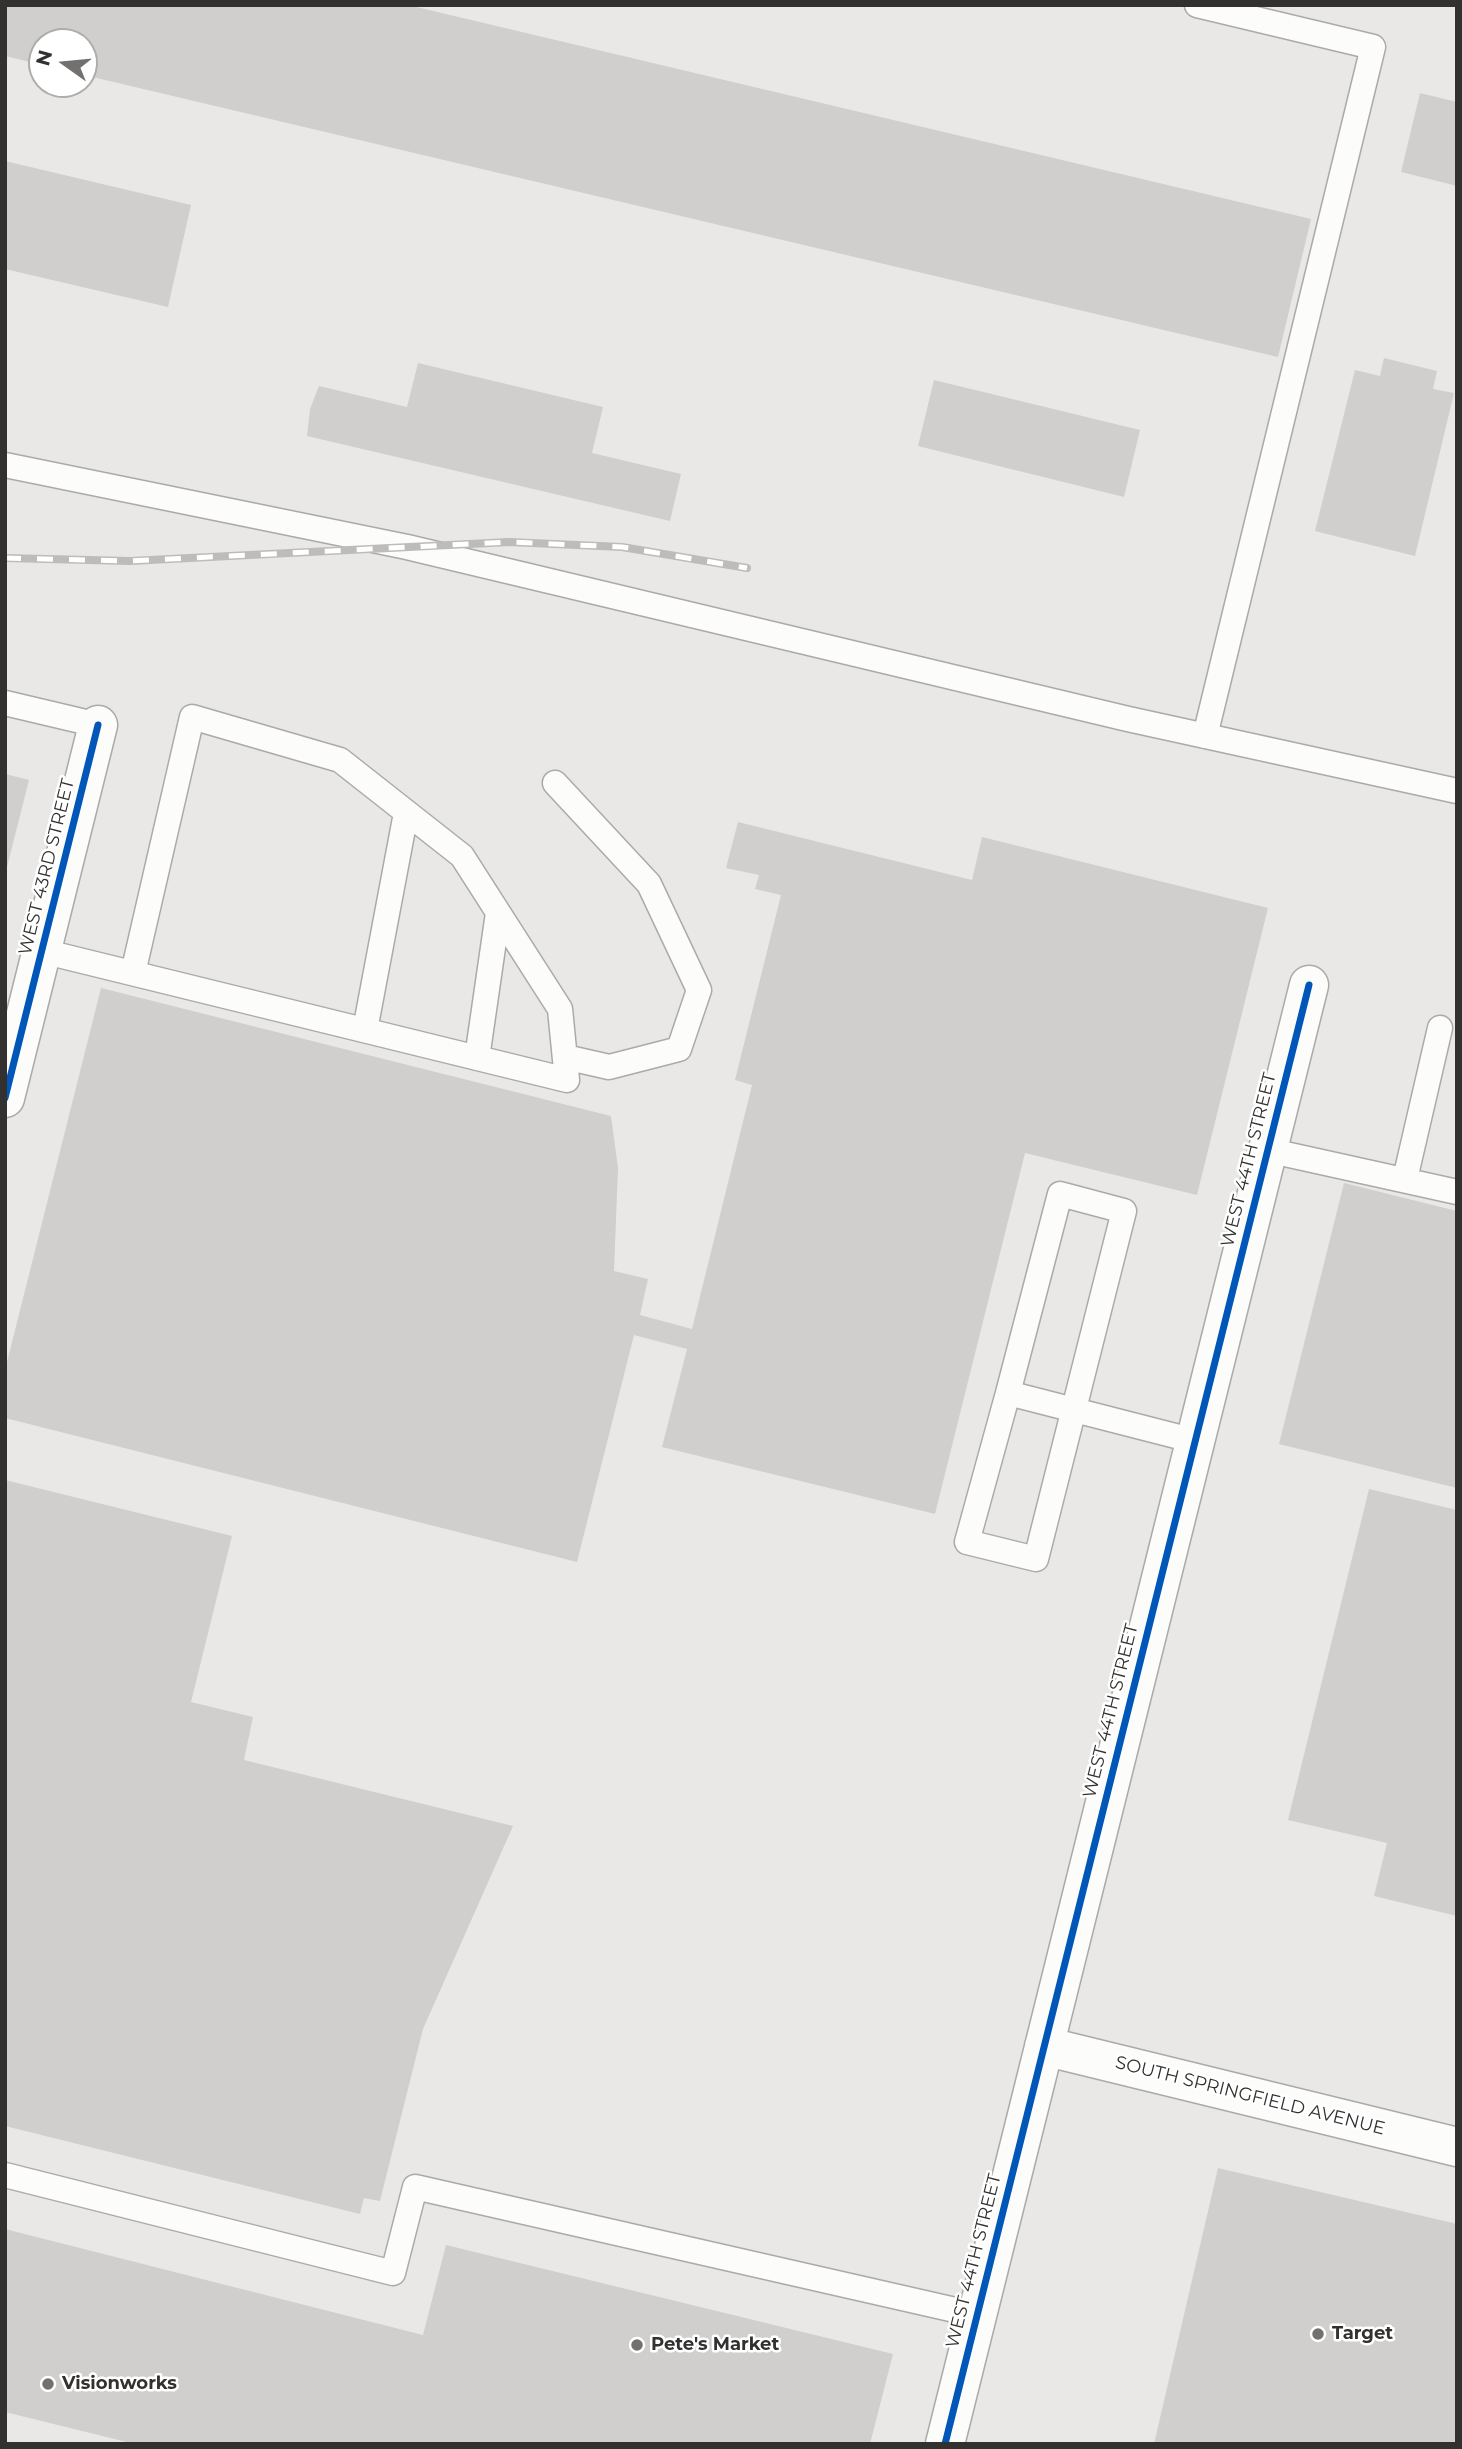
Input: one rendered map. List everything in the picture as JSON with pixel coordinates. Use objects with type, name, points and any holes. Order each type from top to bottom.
[{"type":"street","name":"WEST 43RD STREET","points":[[5,1098],[98,725]]},
{"type":"street","name":"WEST 44TH STREET","points":[[945,2444],[1309,985]]},
{"type":"street","name":"SOUTH SPRINGFIELD AVENUE","points":[[1044,2046],[1457,2147]]},
{"type":"lane","points":[[1197,5],[1373,47],[1205,737]]},
{"type":"lane","points":[[5,465],[407,547],[1205,737],[1457,791]]},
{"type":"lane","points":[[5,703],[98,725]]},
{"type":"lane","points":[[42,951],[567,1080],[560,1009],[462,856],[340,760],[192,717],[134,973]]},
{"type":"lane","points":[[555,783],[649,884],[699,990],[679,1049],[609,1068],[565,1057]]},
{"type":"lane","points":[[365,1030],[406,813]]},
{"type":"lane","points":[[477,1058],[498,913]]},
{"type":"lane","points":[[1405,1179],[1440,1028]]},
{"type":"lane","points":[[1267,1150],[1457,1192]]},
{"type":"lane","points":[[1060,1194],[1124,1211],[1036,1559],[967,1542],[1008,1394],[1060,1194]]},
{"type":"lane","points":[[1008,1394],[1195,1441]]},
{"type":"lane","points":[[5,2175],[393,2273],[415,2187],[977,2315]]},
{"type":"building","points":[[5,5],[408,5],[1311,219],[1278,357],[98,78],[98,28],[28,28],[28,62],[5,56]]},
{"type":"building","points":[[1420,93],[1457,102],[1457,186],[1401,172]]},
{"type":"building","points":[[5,161],[191,205],[168,307],[5,269]]},
{"type":"building","points":[[1384,358],[1437,371],[1433,389],[1454,393],[1415,556],[1315,531],[1355,370],[1380,376]]},
{"type":"building","points":[[418,363],[603,407],[592,453],[681,474],[670,521],[307,436],[310,409],[319,386],[407,407]]},
{"type":"building","points":[[934,380],[1140,430],[1124,497],[918,446]]},
{"type":"building","points":[[5,774],[29,780],[6,871],[5,871]]},
{"type":"building","points":[[738,822],[972,880],[982,837],[1268,908],[1197,1195],[1025,1153],[935,1514],[662,1447],[687,1349],[634,1335],[577,1562],[5,1418],[5,1370],[101,988],[611,1116],[618,1168],[614,1271],[648,1279],[640,1315],[692,1329],[752,1085],[735,1080],[781,895],[755,889],[759,875],[726,868]]},
{"type":"building","points":[[1344,1183],[1457,1211],[1457,1488],[1279,1444]]},
{"type":"building","points":[[5,1480],[232,1536],[191,1702],[253,1717],[244,1760],[513,1826],[423,2029],[380,2201],[364,2198],[360,2214],[5,2126]]},
{"type":"building","points":[[1369,1489],[1457,1510],[1457,1916],[1374,1896],[1387,1843],[1288,1820]]},
{"type":"building","name":"Target","points":[[1218,2168],[1457,2224],[1457,2444],[1154,2444]]},
{"type":"building","points":[[5,2229],[423,2335],[446,2245],[893,2354],[870,2444],[135,2444],[5,2412]]},
{"type":"railway","points":[[5,558],[130,561],[509,542],[622,547],[747,568]]},
{"type":"cycle path","points":[[5,1098],[98,725]]},
{"type":"cycle path","points":[[945,2444],[1309,985]]},
{"type":"place","name":"Target","points":[[1318,2334]]},
{"type":"place","name":"Pete's Market","points":[[637,2345]]},
{"type":"place","name":"Visionworks","points":[[48,2384]]}]
